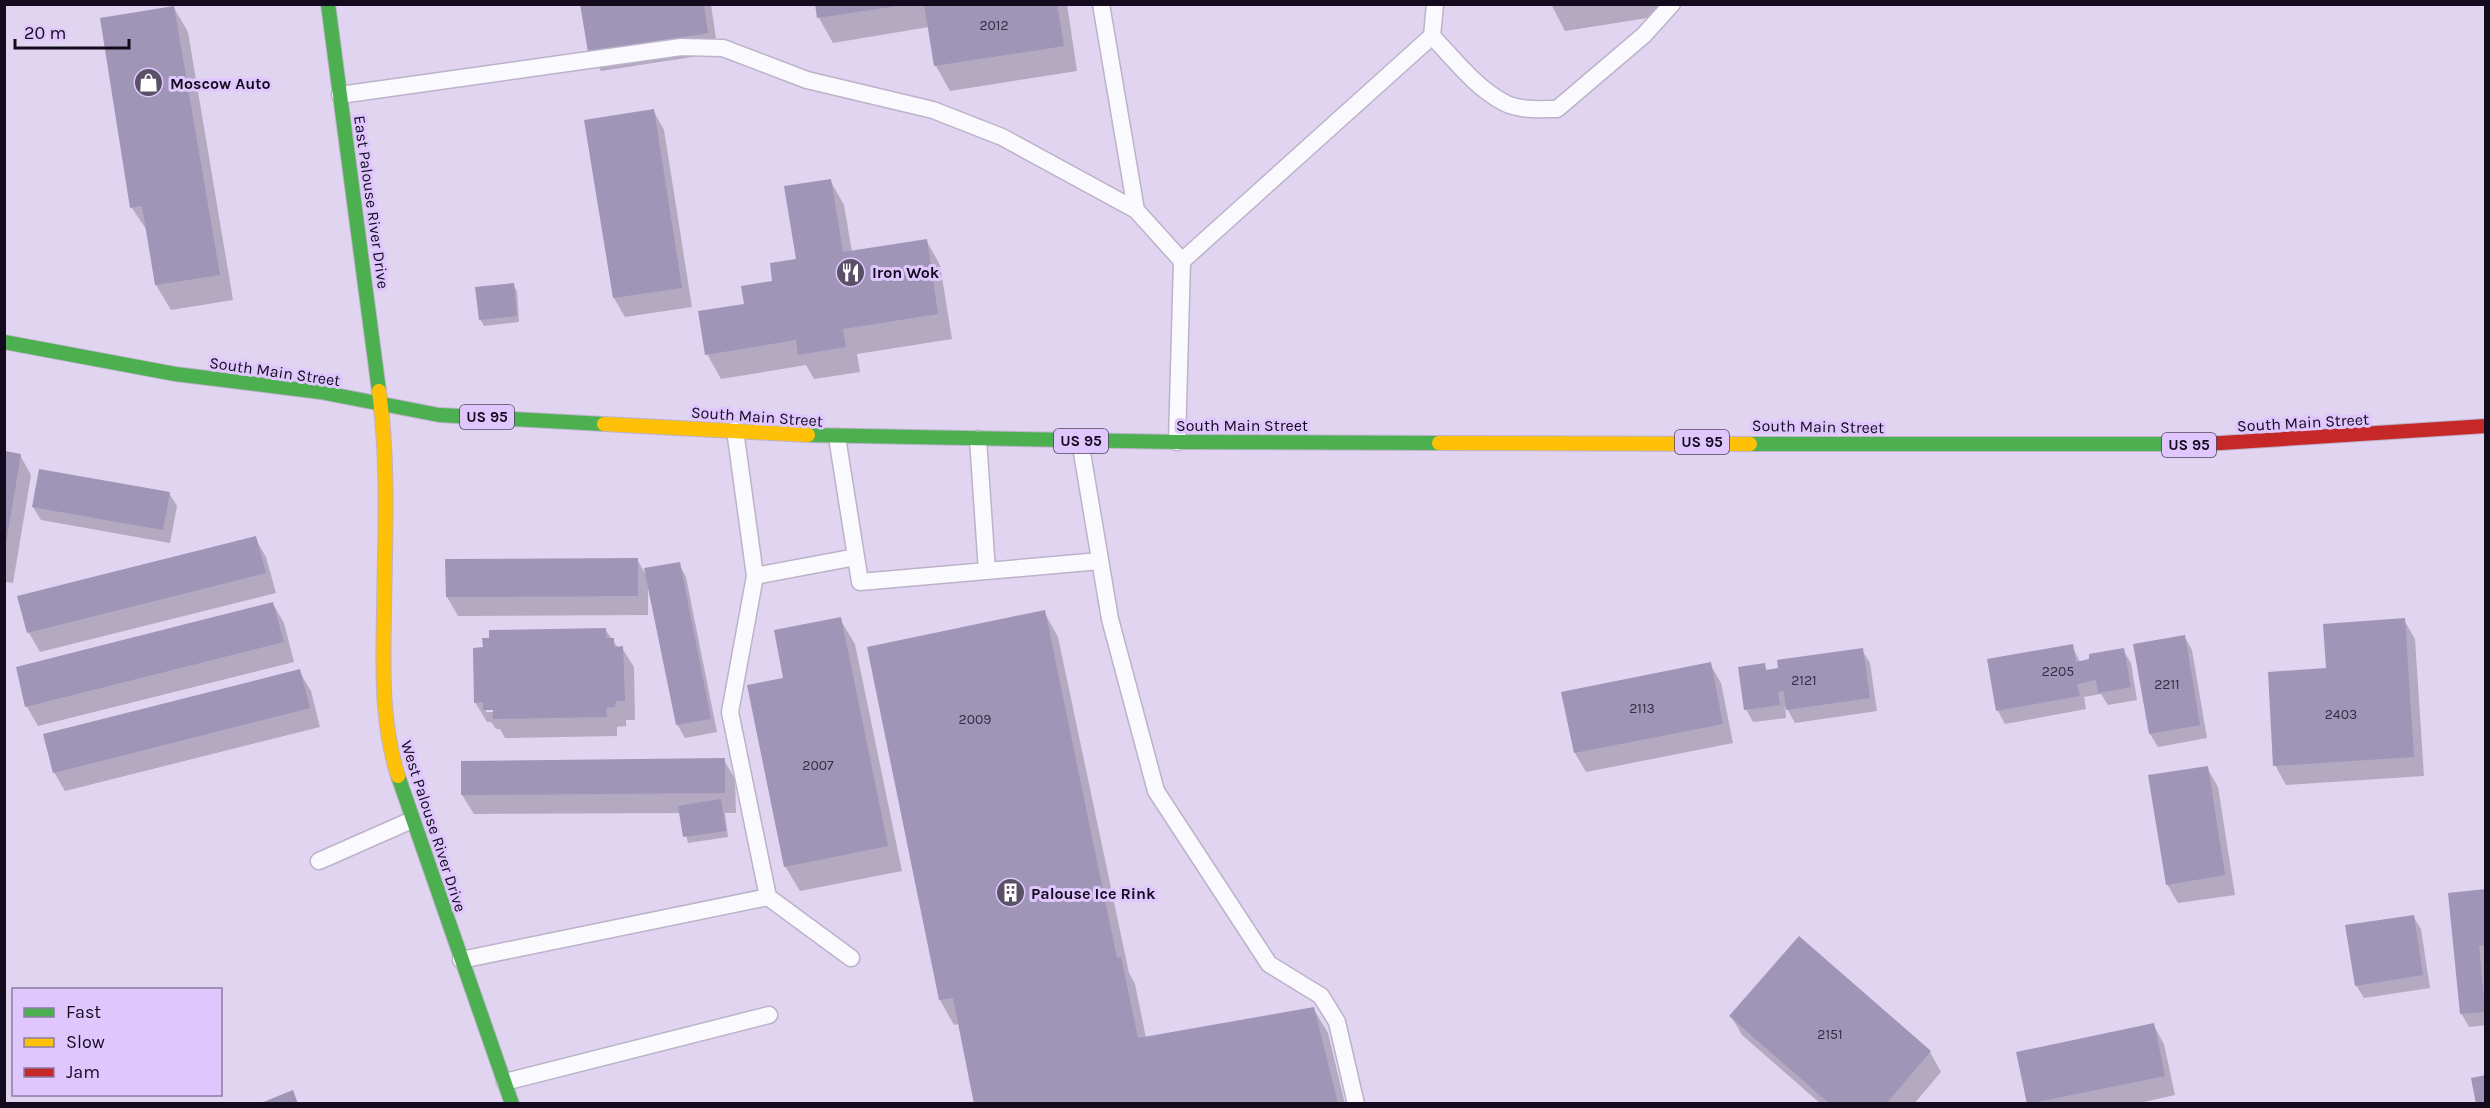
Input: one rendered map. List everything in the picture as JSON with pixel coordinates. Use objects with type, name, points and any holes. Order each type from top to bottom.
[{"type":"main road","name":"East Palouse River Drive","points":[[328,4],[381,404]]},
{"type":"main road","name":"South Main Street","points":[[4,342],[175,374],[320,392],[439,415],[837,437],[1177,442],[2182,446],[2485,426]]},
{"type":"main road","name":"West Palouse River Drive","points":[[381,404],[386,476],[383,685],[390,750],[412,820],[512,1104]]},
{"type":"lane","points":[[1101,4],[1136,210]]},
{"type":"lane","points":[[1182,261],[1432,36],[1435,4]]},
{"type":"lane","points":[[1432,36],[1473,79],[1503,103],[1531,110],[1557,109],[1644,35],[1672,4]]},
{"type":"lane","points":[[340,95],[681,46],[723,48],[807,80],[933,110],[1002,137],[1136,210],[1182,261],[1177,442]]},
{"type":"lane","points":[[735,430],[755,576],[730,712],[768,897],[851,958]]},
{"type":"lane","points":[[837,437],[860,582],[1100,561]]},
{"type":"lane","points":[[978,439],[987,571]]},
{"type":"lane","points":[[1080,441],[1110,619],[1155,792],[1269,964],[1321,996],[1336,1022],[1356,1104]]},
{"type":"lane","points":[[755,576],[856,557]]},
{"type":"lane","points":[[319,861],[412,820]]},
{"type":"lane","points":[[461,960],[768,897]]},
{"type":"lane","points":[[505,1082],[769,1015]]},
{"type":"building","points":[[580,4],[704,4],[708,33],[588,52]]},
{"type":"building","points":[[815,4],[896,4],[897,6],[817,18]]},
{"type":"building","points":[[924,4],[1057,4],[1064,46],[934,66]]},
{"type":"building","name":"Moscow Auto","points":[[174,6],[220,275],[155,285],[142,206],[130,208],[100,18]]},
{"type":"building","points":[[654,109],[682,288],[613,298],[584,120]]},
{"type":"building","name":"Iron Wok","points":[[831,179],[843,252],[927,239],[938,314],[843,329],[846,347],[798,355],[796,340],[705,355],[698,311],[744,304],[741,286],[772,281],[770,263],[796,259],[784,186]]},
{"type":"building","points":[[514,283],[517,316],[479,320],[475,287]]},
{"type":"building","points":[[5,451],[21,454],[6,543],[5,543]]},
{"type":"building","points":[[39,469],[170,492],[163,530],[32,507]]},
{"type":"building","points":[[256,536],[266,573],[27,633],[17,596]]},
{"type":"building","points":[[638,558],[638,596],[446,597],[445,559]]},
{"type":"building","points":[[680,562],[711,719],[676,725],[644,568]]},
{"type":"building","points":[[273,602],[284,642],[25,707],[16,667]]},
{"type":"building","name":"Palouse Ice Rink","points":[[1045,610],[1117,958],[1121,957],[1138,1038],[1314,1007],[1338,1104],[974,1104],[953,998],[939,1000],[867,647]]},
{"type":"building","points":[[841,617],[888,846],[784,867],[747,685],[783,678],[774,630]]},
{"type":"building","points":[[2405,618],[2414,757],[2273,766],[2268,672],[2326,668],[2323,624]]},
{"type":"building","points":[[606,628],[606,638],[614,638],[614,647],[623,646],[625,701],[616,701],[615,707],[606,708],[607,717],[493,719],[493,710],[483,710],[483,702],[474,703],[473,648],[483,647],[482,638],[489,638],[489,630]]},
{"type":"building","points":[[2185,635],[2200,725],[2149,734],[2133,644]]},
{"type":"building","points":[[2073,644],[2076,662],[2089,659],[2089,654],[2124,648],[2131,687],[2098,693],[2096,680],[2077,684],[2080,696],[1996,711],[1987,659]]},
{"type":"building","points":[[1863,648],[1870,698],[1786,710],[1784,691],[1778,692],[1780,705],[1744,710],[1738,667],[1765,663],[1766,670],[1778,668],[1777,660]]},
{"type":"building","points":[[1711,662],[1723,724],[1574,753],[1561,692]]},
{"type":"building","points":[[300,669],[310,708],[53,773],[43,734]]},
{"type":"building","points":[[725,758],[725,793],[461,795],[461,761]]},
{"type":"building","points":[[2208,766],[2225,875],[2166,885],[2148,775]]},
{"type":"building","points":[[721,799],[726,831],[683,837],[678,806]]},
{"type":"building","points":[[2486,889],[2486,945],[2479,946],[2485,1012],[2460,1014],[2448,893]]},
{"type":"building","points":[[2414,915],[2423,975],[2355,986],[2345,925]]},
{"type":"building","points":[[1799,936],[1931,1051],[1886,1104],[1830,1104],[1729,1016]]},
{"type":"building","points":[[2154,1023],[2165,1076],[2027,1104],[2016,1052]]},
{"type":"building","points":[[2486,1075],[2486,1104],[2476,1104],[2471,1078]]},
{"type":"building","points":[[293,1090],[298,1104],[261,1104],[261,1103]]},
{"type":"traffic: fast","points":[[328,4],[379,391]]},
{"type":"traffic: fast","points":[[4,342],[175,374],[320,392],[439,415],[604,424]]},
{"type":"traffic: fast","points":[[808,435],[1177,442],[1439,443]]},
{"type":"traffic: fast","points":[[1750,444],[2205,444]]},
{"type":"traffic: fast","points":[[398,776],[512,1104]]},
{"type":"traffic: slow","points":[[379,391],[385,473],[384,695],[388,736],[398,776]]},
{"type":"traffic: slow","points":[[604,424],[808,435]]},
{"type":"traffic: slow","points":[[1439,443],[1750,444]]},
{"type":"traffic: jam","points":[[2205,444],[2486,426]]},
{"type":"place","name":"Moscow Auto","points":[[149,83]]},
{"type":"place","name":"Iron Wok","points":[[851,272]]},
{"type":"place","name":"Palouse Ice Rink","points":[[1010,893]]}]
